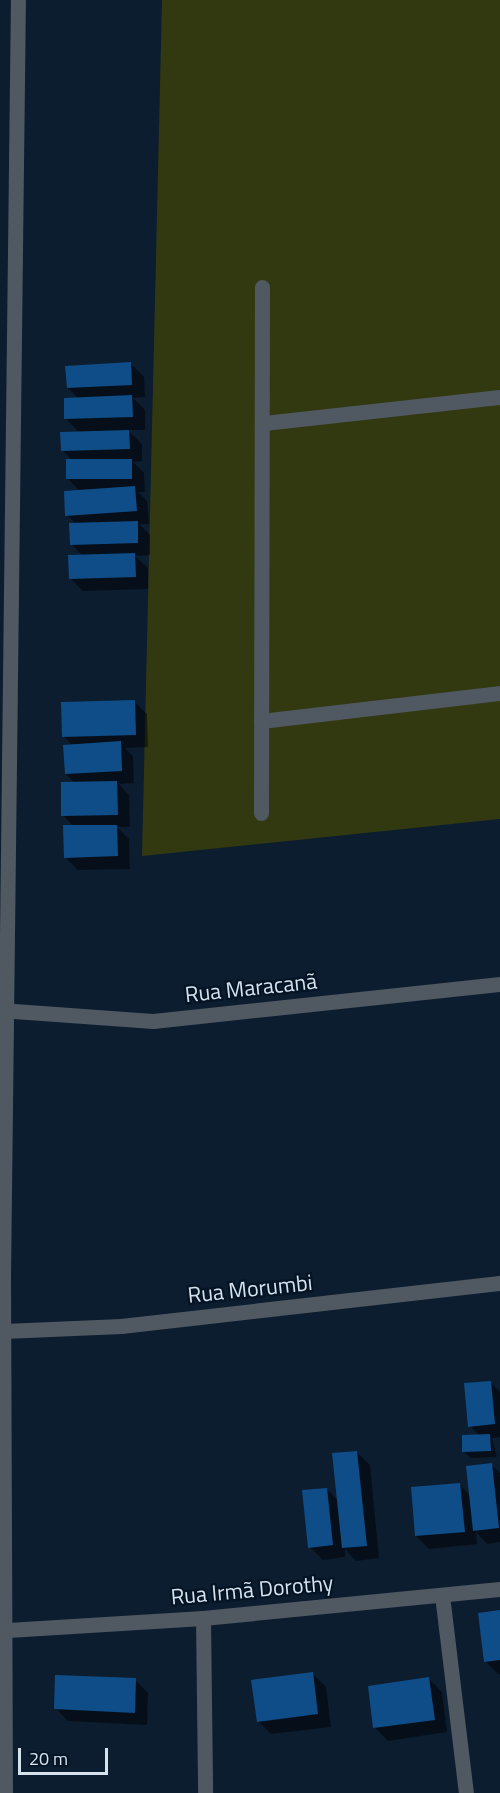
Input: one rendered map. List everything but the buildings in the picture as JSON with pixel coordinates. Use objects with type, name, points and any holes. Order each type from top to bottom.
[{"type":"street","points":[[5,1793],[8,1630],[3,1542],[2,1277],[8,472],[7,203],[18,0]]},
{"type":"street","points":[[261,813],[264,423],[262,287]]},
{"type":"street","points":[[264,423],[500,397]]},
{"type":"street","points":[[261,721],[500,693]]},
{"type":"street","name":"Rua Maracanã","points":[[3,1010],[153,1021],[500,984]]},
{"type":"street","name":"Rua Morumbi","points":[[4,1330],[121,1326],[500,1283]]},
{"type":"street","name":"Rua Irmã Dorothy","points":[[8,1630],[203,1618],[500,1589]]},
{"type":"street","points":[[442,1595],[466,1793]]},
{"type":"street","points":[[203,1618],[205,1793]]},
{"type":"green space","points":[[162,0],[500,0],[500,819],[142,856]]}]
